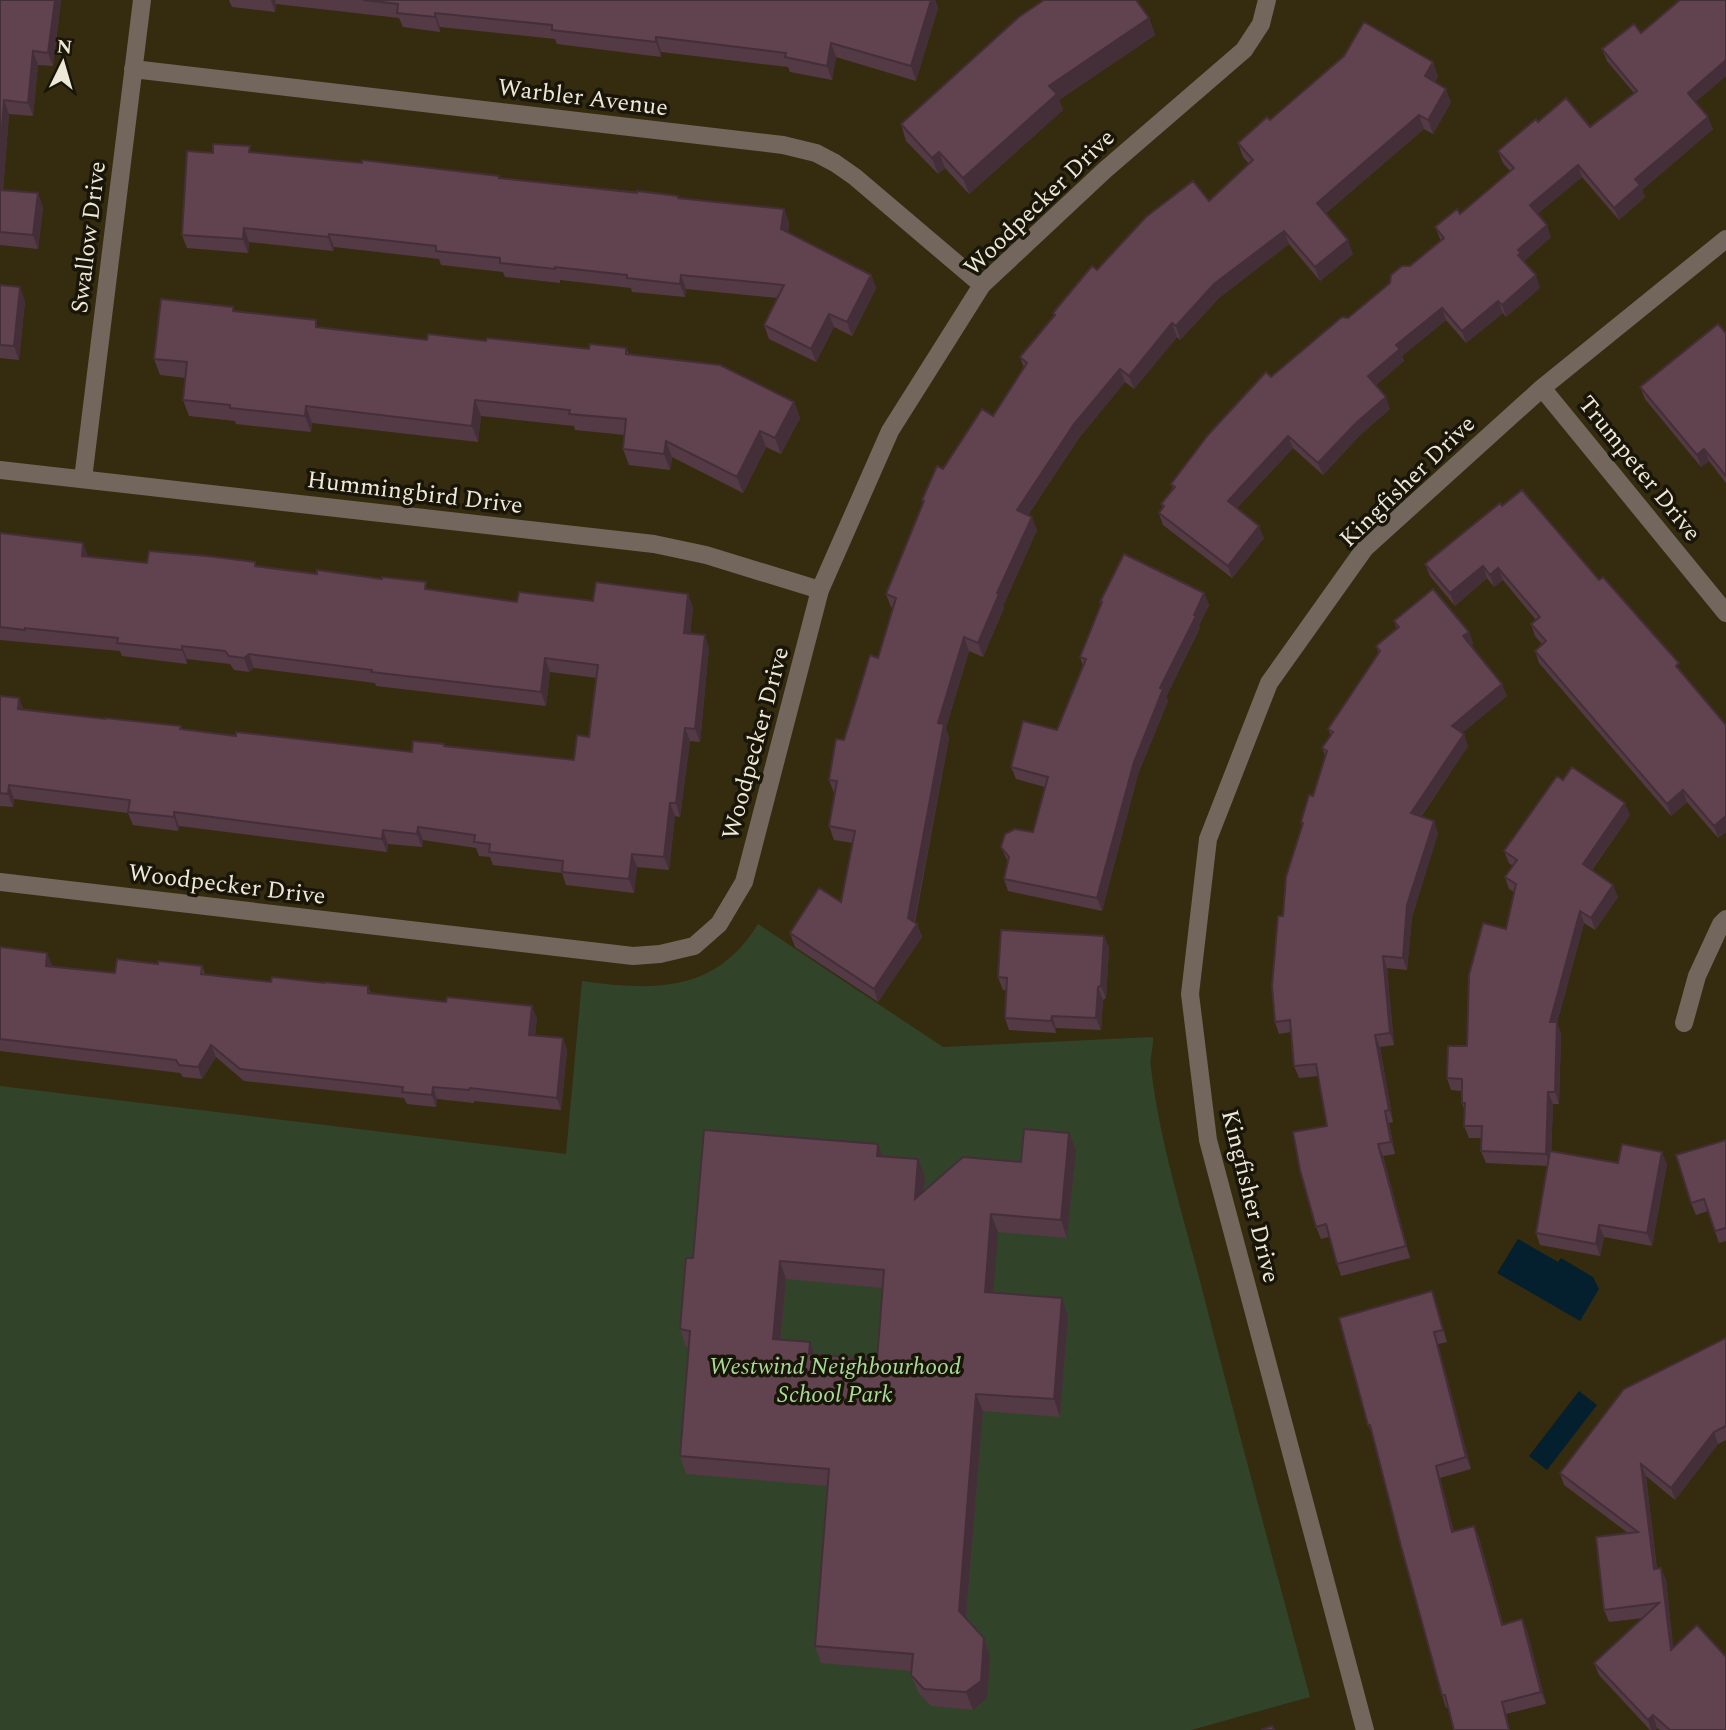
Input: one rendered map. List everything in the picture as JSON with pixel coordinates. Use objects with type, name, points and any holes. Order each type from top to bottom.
[{"type":"street","name":"Swallow Drive","points":[[83,479],[142,0]]},
{"type":"street","name":"Woodpecker Drive","points":[[0,882],[634,956],[660,954],[694,946],[719,924],[744,882],[820,590],[890,431],[982,285],[1105,170],[1244,50],[1261,24],[1267,0]]},
{"type":"street","name":"Warbler Avenue","points":[[133,69],[783,145],[816,153],[855,177],[982,285]]},
{"type":"street","name":"Kingfisher Drive","points":[[1365,1730],[1208,1140],[1190,994],[1208,839],[1269,683],[1365,548],[1542,388],[1726,239]]},
{"type":"street","name":"Trumpeter Drive","points":[[1542,388],[1726,613]]},
{"type":"street","name":"Hummingbird Drive","points":[[0,470],[654,544],[706,555],[820,590]]},
{"type":"street","points":[[1684,1023],[1697,976],[1721,924],[1726,919]]},
{"type":"green space","name":"Westwind Neighbourhood School Park","points":[[758,924],[943,1047],[1153,1037],[1151,1068],[1166,1149],[1310,1697],[1191,1730],[0,1730],[0,1086],[566,1154],[582,981],[658,986],[703,975],[723,963],[741,947]]},
{"type":"water","points":[[1518,1239],[1558,1262],[1561,1258],[1593,1277],[1599,1289],[1580,1321],[1497,1273]]},
{"type":"water","points":[[1579,1391],[1597,1405],[1547,1470],[1529,1456]]},
{"type":"building","points":[[0,0],[55,0],[48,53],[33,51],[28,103],[4,100],[0,154]]},
{"type":"building","points":[[363,0],[931,0],[911,66],[831,43],[827,66],[785,57],[786,53],[656,37],[656,42],[552,30],[552,25],[435,13],[435,17],[397,13],[398,4]]},
{"type":"building","points":[[1044,0],[1136,0],[1149,18],[1049,86],[1057,94],[963,178],[939,152],[932,158],[901,124],[1019,17]]},
{"type":"building","points":[[1680,0],[1726,0],[1726,60],[1688,93],[1708,117],[1635,179],[1640,185],[1614,208],[1578,165],[1530,205],[1547,225],[1518,250],[1521,253],[1518,255],[1536,275],[1502,305],[1498,301],[1462,331],[1442,308],[1396,345],[1400,349],[1368,376],[1386,397],[1356,423],[1318,463],[1288,436],[1228,501],[1259,526],[1228,566],[1159,513],[1164,506],[1161,504],[1175,487],[1171,484],[1208,435],[1266,372],[1271,377],[1342,317],[1348,318],[1390,283],[1391,275],[1402,266],[1410,266],[1444,238],[1435,227],[1457,209],[1460,214],[1514,168],[1498,151],[1566,98],[1590,127],[1637,91],[1602,49],[1634,24],[1641,33]]},
{"type":"building","points":[[1364,22],[1433,62],[1425,76],[1446,89],[1428,120],[1419,115],[1317,203],[1348,240],[1315,267],[1284,231],[1214,284],[1176,326],[1172,323],[1129,376],[1120,369],[1074,424],[1017,510],[1032,517],[997,593],[999,594],[978,643],[964,637],[938,723],[944,724],[908,918],[917,924],[874,989],[790,933],[819,888],[841,902],[855,831],[829,826],[837,781],[829,780],[836,739],[844,740],[870,655],[878,658],[896,598],[886,594],[937,466],[943,469],[982,409],[993,416],[1027,363],[1020,357],[1092,266],[1097,270],[1146,217],[1193,181],[1209,201],[1253,160],[1238,143],[1267,117],[1270,120],[1344,56]]},
{"type":"building","points":[[213,144],[250,146],[249,152],[362,163],[362,160],[784,209],[781,229],[871,275],[847,322],[829,314],[811,349],[764,325],[784,285],[681,275],[680,284],[627,278],[627,275],[500,263],[500,258],[436,251],[436,246],[329,234],[328,237],[244,228],[243,239],[182,235],[187,151],[213,153]]},
{"type":"building","points":[[0,190],[38,193],[33,235],[0,232]]},
{"type":"building","points":[[0,285],[20,287],[14,346],[0,345]]},
{"type":"building","points":[[161,299],[233,307],[233,311],[316,320],[316,327],[427,340],[428,334],[589,349],[590,344],[626,348],[626,354],[720,365],[794,402],[775,438],[760,431],[737,477],[666,441],[664,454],[623,449],[626,419],[569,414],[570,410],[475,400],[472,426],[306,406],[305,416],[230,408],[230,405],[183,400],[187,362],[154,359]]},
{"type":"building","points":[[1718,324],[1726,333],[1726,476],[1704,449],[1697,455],[1640,387]]},
{"type":"building","points":[[1522,490],[1599,580],[1603,577],[1679,663],[1676,666],[1726,725],[1726,816],[1714,826],[1683,790],[1667,804],[1535,651],[1546,641],[1531,624],[1540,617],[1498,568],[1490,575],[1483,566],[1450,593],[1425,564],[1500,503],[1502,506]]},
{"type":"building","points":[[0,533],[83,543],[82,556],[147,563],[149,551],[207,556],[255,562],[255,566],[317,574],[317,570],[426,582],[425,589],[517,602],[519,592],[593,601],[596,582],[688,594],[684,633],[705,635],[695,729],[685,728],[676,803],[670,803],[664,857],[632,854],[629,879],[562,872],[563,861],[489,852],[490,844],[474,842],[475,835],[418,827],[417,834],[383,830],[382,839],[174,812],[174,817],[128,812],[130,800],[9,785],[8,794],[0,793],[0,696],[19,698],[18,709],[181,726],[180,729],[236,736],[236,732],[412,752],[413,741],[574,760],[577,735],[589,737],[598,665],[545,658],[541,692],[371,672],[372,670],[249,654],[244,658],[229,656],[225,651],[182,646],[182,650],[117,643],[118,638],[0,627]]},
{"type":"building","points":[[1124,554],[1204,593],[1194,615],[1196,616],[1160,688],[1163,689],[1134,762],[1097,898],[1004,879],[1009,857],[1001,847],[1005,834],[1015,829],[1033,832],[1048,777],[1011,767],[1023,721],[1057,730],[1086,659],[1080,657],[1100,602]]},
{"type":"building","points":[[1433,589],[1469,632],[1463,636],[1502,684],[1452,726],[1464,734],[1411,813],[1434,821],[1407,905],[1403,958],[1383,956],[1390,1033],[1375,1035],[1389,1110],[1385,1111],[1391,1142],[1378,1144],[1406,1246],[1337,1264],[1326,1224],[1316,1227],[1300,1170],[1293,1132],[1327,1126],[1316,1064],[1294,1066],[1290,1020],[1275,1022],[1272,986],[1278,916],[1283,916],[1286,877],[1309,795],[1313,796],[1327,751],[1322,748],[1333,732],[1328,729],[1380,651],[1376,646],[1399,627],[1394,621]]},
{"type":"building","points":[[1572,767],[1625,803],[1583,864],[1613,885],[1591,918],[1580,911],[1550,1022],[1557,1022],[1555,1092],[1548,1092],[1546,1154],[1481,1151],[1482,1126],[1464,1126],[1462,1079],[1447,1078],[1448,1046],[1467,1046],[1469,975],[1483,923],[1506,929],[1516,884],[1505,877],[1517,860],[1504,851],[1557,776],[1563,780]]},
{"type":"building","points":[[1001,930],[1104,936],[1096,1018],[1052,1016],[1051,1021],[1005,1018],[1007,978],[998,977]]},
{"type":"building","points":[[0,947],[47,953],[46,966],[115,973],[117,959],[158,964],[158,961],[202,966],[201,974],[271,982],[272,977],[368,986],[368,993],[446,1002],[447,997],[532,1006],[529,1035],[563,1038],[557,1098],[470,1088],[433,1087],[432,1095],[402,1092],[403,1087],[240,1069],[211,1045],[198,1067],[179,1065],[176,1060],[0,1039]]},
{"type":"building","points":[[1024,1129],[1069,1133],[1061,1220],[991,1214],[985,1292],[1062,1298],[1054,1399],[976,1394],[959,1611],[984,1638],[981,1681],[966,1692],[924,1689],[911,1675],[913,1654],[815,1646],[829,1469],[680,1456],[690,1331],[680,1329],[686,1258],[693,1258],[704,1130],[878,1144],[877,1156],[918,1159],[915,1199],[963,1157],[1021,1162]],"holes":[[[780,1261],[884,1270],[877,1360],[809,1354],[810,1342],[773,1339]]]},
{"type":"building","points":[[1726,1140],[1726,1228],[1715,1231],[1704,1199],[1691,1203],[1676,1155]]},
{"type":"building","points":[[1622,1144],[1662,1152],[1647,1233],[1599,1225],[1596,1244],[1536,1233],[1550,1151],[1618,1163]]},
{"type":"building","points":[[1432,1291],[1443,1330],[1434,1332],[1466,1457],[1436,1466],[1452,1532],[1474,1526],[1502,1625],[1522,1619],[1541,1692],[1502,1702],[1509,1730],[1454,1730],[1445,1695],[1442,1695],[1339,1318]]},
{"type":"building","points":[[1726,1338],[1726,1426],[1714,1432],[1671,1488],[1641,1464],[1654,1569],[1661,1568],[1671,1650],[1697,1625],[1726,1657],[1726,1730],[1670,1730],[1653,1715],[1648,1720],[1594,1663],[1659,1603],[1604,1610],[1596,1537],[1638,1532],[1560,1473],[1624,1389]]}]
